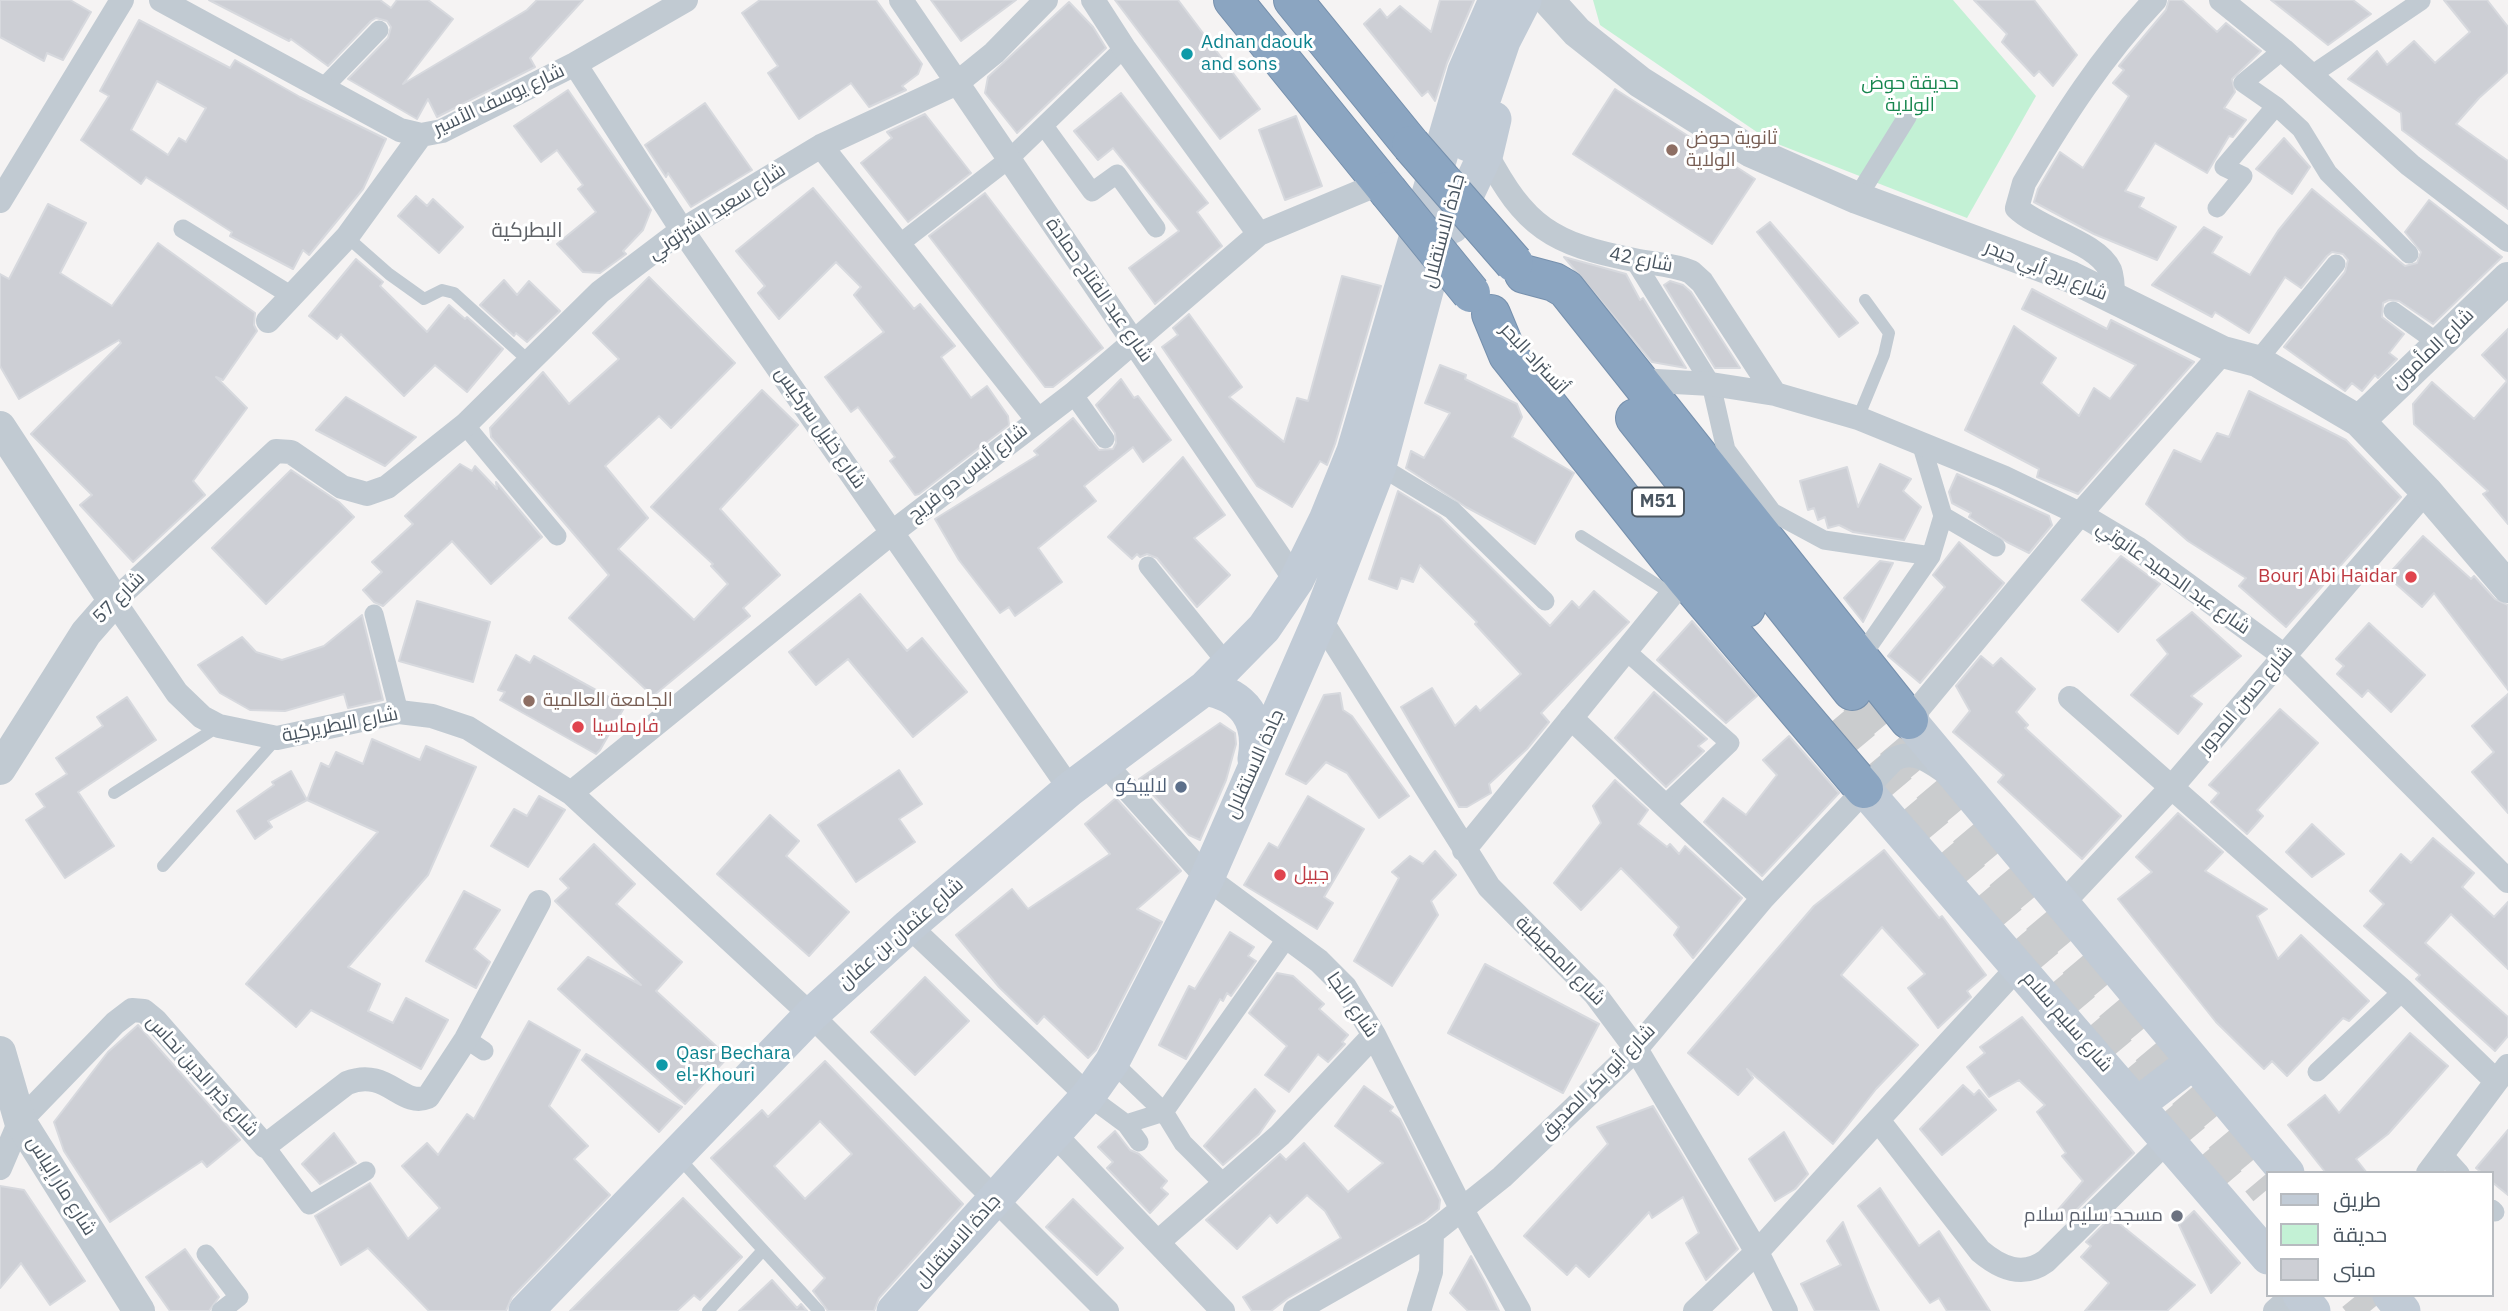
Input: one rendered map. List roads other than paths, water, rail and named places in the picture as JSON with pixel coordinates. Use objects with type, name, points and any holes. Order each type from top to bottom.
[{"type":"highway","name":"أتستراد البحر","points":[[1233,0],[1481,304],[1584,413],[1847,708],[1718,526],[1519,269],[1411,145],[1293,0]]},
{"type":"highway","points":[[1519,269],[1555,282],[1566,289],[1909,720]]},
{"type":"highway","points":[[1481,304],[1508,355],[1679,586],[1874,779]]},
{"type":"main road","points":[[1469,138],[1465,71],[1496,0]]},
{"type":"main road","points":[[1432,239],[1503,41],[1524,0]]},
{"type":"main road","points":[[1469,138],[1499,101],[1528,27],[1542,0]]},
{"type":"main road","name":"جادة الاستقلال","points":[[894,1311],[1088,1096],[1112,1062],[1207,878],[1254,765],[1320,619],[1432,239],[1469,138]]},
{"type":"main road","name":"جادة الاستقلال","points":[[1296,581],[1326,520],[1367,459],[1432,239]]},
{"type":"main road","name":"شارع عثمان بن عفان","points":[[526,1311],[811,1015],[909,926],[1070,789],[1217,677],[1264,628],[1296,581]]},
{"type":"main road","points":[[1217,677],[1231,696],[1250,713],[1258,742],[1254,765]]},
{"type":"main road","points":[[1909,720],[2285,1171]]},
{"type":"main road","name":"شارع سليم سلام","points":[[1874,779],[2019,966],[2266,1255]]},
{"type":"main road","points":[[2138,1104],[2193,1062]]},
{"type":"main road","points":[[2302,1297],[2313,1311]]},
{"type":"main road","points":[[2392,1297],[2403,1311]]},
{"type":"street","points":[[0,201],[122,0]]},
{"type":"street","name":"شارع يوسف الأسير","points":[[161,0],[400,130],[421,135],[442,131],[575,64],[686,0]]},
{"type":"street","name":"شارع عبد الفتاح حمادة","points":[[901,0],[1296,581]]},
{"type":"street","name":"شارع سعيد الشرتوني","points":[[270,455],[276,451],[290,452],[342,487],[367,494],[376,492],[465,425],[600,292],[682,230],[821,146],[957,83],[995,53],[1046,0]]},
{"type":"street","points":[[1093,0],[1124,48],[1259,233]]},
{"type":"street","name":"شارع برج أبي حيدر","points":[[1548,0],[1584,39],[1640,82],[1750,151],[1857,198],[2071,277],[2223,352],[2257,361],[2360,421],[2426,491],[2508,587]]},
{"type":"street","points":[[2113,297],[2112,274],[2102,259],[2032,219],[2017,208],[2017,201],[2024,183],[2086,82],[2118,38],[2155,0]]},
{"type":"street","points":[[2221,0],[2283,50],[2410,165],[2508,240]]},
{"type":"street","points":[[2310,76],[2421,1]]},
{"type":"street","points":[[324,87],[379,30]]},
{"type":"street","points":[[898,245],[1009,159],[1124,48]]},
{"type":"street","points":[[2283,50],[2243,83],[2276,106],[2301,129],[2328,173],[2409,254]]},
{"type":"street","name":"شارع خليل سركيس","points":[[575,64],[682,230],[894,531],[1070,789]]},
{"type":"street","points":[[2217,208],[2243,176],[2224,167],[2276,106]]},
{"type":"street","points":[[1857,198],[1907,117]]},
{"type":"street","points":[[1044,126],[1092,192],[1116,174],[1156,228]]},
{"type":"street","points":[[268,321],[347,237],[421,135]]},
{"type":"street","name":"شارع 42","points":[[1469,138],[1508,192],[1542,229],[1573,245],[1681,268],[1702,282],[1775,394]]},
{"type":"street","points":[[821,146],[1037,419]]},
{"type":"street","name":"شارع أليس دو فريج","points":[[571,793],[894,531],[1073,394],[1259,233],[1385,187]]},
{"type":"street","points":[[183,229],[292,296]]},
{"type":"street","points":[[1634,260],[1711,384],[1726,450],[1772,512],[1825,540],[1931,556]]},
{"type":"street","points":[[2257,361],[2336,264]]},
{"type":"street","name":"شارع المأمون","points":[[2360,421],[2508,278]]},
{"type":"street","points":[[2393,310],[2438,343]]},
{"type":"street","points":[[1909,720],[2080,514],[2223,352]]},
{"type":"street","name":"شارع عبد الحميد عانوتي","points":[[1639,380],[1711,384],[1775,394],[1858,418],[2003,477],[2080,514],[2137,548],[2283,655],[2508,881]]},
{"type":"street","points":[[1073,394],[1105,439]]},
{"type":"street","points":[[465,425],[557,536]]},
{"type":"street","name":"شارع البطريركية","points":[[0,428],[177,693],[202,718],[219,726],[277,738],[399,712],[432,716],[468,728],[571,793],[811,1015],[1107,1311]]},
{"type":"street","points":[[1860,658],[1931,556],[1943,516],[1921,443]]},
{"type":"street","name":"شارع 57","points":[[0,769],[86,633],[114,601],[270,455]]},
{"type":"street","points":[[1367,459],[1452,510],[1545,601]]},
{"type":"street","name":"شارع حسن المدور","points":[[2061,905],[2171,788],[2426,491]]},
{"type":"street","points":[[1943,516],[1996,547]]},
{"type":"street","points":[[1148,566],[1217,677]]},
{"type":"street","points":[[1464,850],[1679,586]]},
{"type":"street","points":[[374,614],[399,712]]},
{"type":"street","name":"شارع المصيطبة","points":[[1320,619],[1489,887],[1595,994],[1636,1049],[1757,1252],[1786,1311]]},
{"type":"street","points":[[1626,650],[1730,743],[1666,804]]},
{"type":"street","points":[[2070,698],[2403,991],[2502,1073],[2434,1163],[2455,1171]]},
{"type":"street","points":[[1571,718],[1666,804],[1763,898]]},
{"type":"street","points":[[1874,779],[1901,755],[1913,754],[1961,782]]},
{"type":"street","name":"شارع اللجا","points":[[1104,763],[1207,878],[1331,972],[1374,1035],[1462,1210],[1518,1311]]},
{"type":"street","name":"شارع أبو بكر الصديق","points":[[1295,1311],[1433,1233],[1502,1177],[1636,1049],[1763,898],[1874,779]]},
{"type":"street","name":"شارع خير الدين نحاس","points":[[20,1121],[125,1013],[137,1010],[155,1020],[265,1146],[347,1083],[360,1077],[375,1078],[413,1098],[428,1097],[475,1045],[539,902]]},
{"type":"street","points":[[909,926],[1088,1096],[1126,1124],[1139,1142]]},
{"type":"street","points":[[1126,1124],[1164,1112],[1286,939]]},
{"type":"street","points":[[1695,1311],[1757,1252],[2019,966]]},
{"type":"street","points":[[2317,1072],[2403,991]]},
{"type":"street","points":[[1158,1242],[1280,1135],[1374,1035]]},
{"type":"street","name":"شارع مار إلياس","points":[[0,1052],[20,1121],[139,1311]]},
{"type":"street","points":[[1112,1062],[1164,1112],[1183,1143],[1226,1185]]},
{"type":"street","points":[[1878,1120],[1980,1251],[2003,1266],[2015,1270],[2036,1268],[2046,1261],[2168,1140]]},
{"type":"street","points":[[0,1168],[20,1121]]},
{"type":"street","points":[[1055,1135],[1223,1311]]},
{"type":"street","points":[[265,1146],[309,1205],[366,1171]]},
{"type":"street","points":[[1419,1311],[1431,1272],[1433,1233]]},
{"type":"street","points":[[206,1254],[239,1297],[221,1311]]},
{"type":"street","points":[[2275,1311],[2291,1297]]},
{"type":"lane","points":[[347,237],[389,274],[424,299],[442,290],[454,293],[530,362]]},
{"type":"lane","points":[[1858,418],[1884,355],[1889,333],[1865,300]]},
{"type":"lane","points":[[1581,536],[1679,586]]},
{"type":"lane","points":[[114,793],[219,726]]},
{"type":"lane","points":[[163,866],[277,738]]},
{"type":"lane","points":[[676,1154],[819,1311]]},
{"type":"lane","points":[[708,1311],[763,1250]]},
{"type":"tunnel","points":[[1858,698],[2266,1187]]},
{"type":"tunnel","points":[[1836,718],[2235,1193]]},
{"type":"tunnel","points":[[2359,1297],[2370,1311]]},
{"type":"place","name":"Adnan daouk and sons","points":[[1187,54]]},
{"type":"place","name":"ثانوية حوض الولاية","points":[[1672,150]]},
{"type":"place","name":"Bourj Abi Haidar","points":[[2411,577]]},
{"type":"place","name":"الجامعة العالمية","points":[[529,701]]},
{"type":"place","name":"فارماسيا","points":[[578,727]]},
{"type":"place","name":"لاليبكو","points":[[1181,787]]},
{"type":"place","name":"جبيل","points":[[1280,875]]},
{"type":"place","name":"Qasr Bechara el-Khouri","points":[[662,1065]]},
{"type":"place","name":"مسجد سليم سلام","points":[[2177,1216]]},
{"type":"district","name":"البطركية","points":[[527,231]]},
{"type":"park label","name":"حديقة حوض الولاية","points":[[1910,95]]}]
